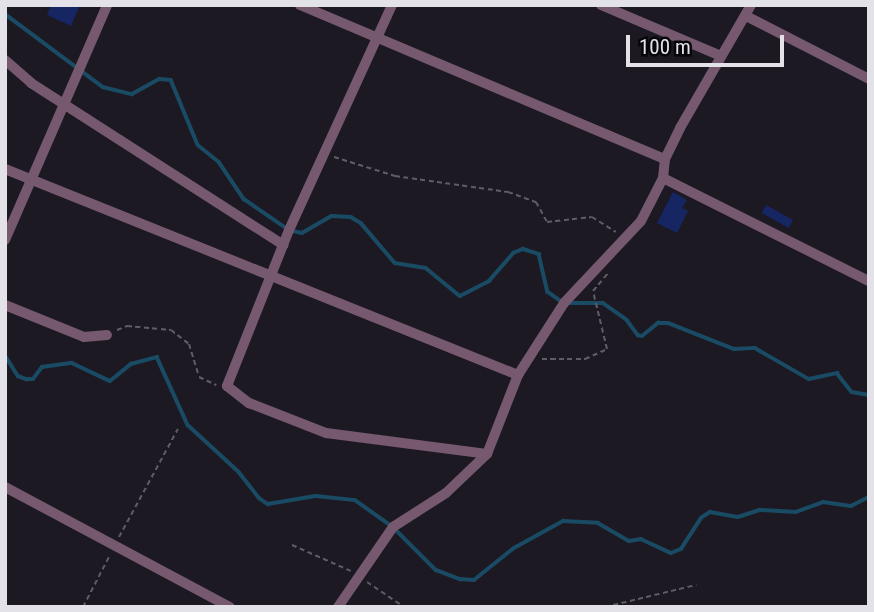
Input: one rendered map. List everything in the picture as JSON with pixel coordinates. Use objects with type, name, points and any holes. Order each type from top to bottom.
[{"type":"street","points":[[5,240],[107,5]]},
{"type":"street","points":[[300,5],[665,159]]},
{"type":"street","points":[[392,5],[283,245],[227,386],[249,403],[338,436],[487,454]]},
{"type":"street","points":[[601,5],[721,56]]},
{"type":"street","points":[[338,607],[401,518],[446,493],[487,454],[518,375],[564,303],[614,245],[625,239],[640,221],[663,177],[665,159],[748,11],[869,79]]},
{"type":"street","points":[[5,60],[66,104],[283,245]]},
{"type":"street","points":[[5,169],[269,279],[518,375]]},
{"type":"street","points":[[663,177],[869,281]]},
{"type":"street","points":[[5,305],[84,337],[107,335]]},
{"type":"street","points":[[5,487],[230,607]]},
{"type":"path","points":[[324,154],[395,176],[508,192],[536,202],[547,222],[592,217],[625,239]]},
{"type":"path","points":[[531,357],[585,359],[607,349],[593,291],[611,270]]},
{"type":"path","points":[[107,335],[127,326],[171,330],[189,344],[199,377],[222,388],[227,386]]},
{"type":"path","points":[[83,607],[178,429]]},
{"type":"path","points":[[292,545],[359,575],[404,607]]},
{"type":"path","points":[[605,607],[696,585]]},
{"type":"building","points":[[51,5],[80,5],[71,26],[47,15]]},
{"type":"building","points":[[673,192],[687,200],[682,208],[688,211],[677,233],[657,223]]},
{"type":"building","points":[[766,205],[793,220],[789,228],[762,213]]},
{"type":"waterway","points":[[5,14],[103,87],[132,94],[159,79],[171,80],[198,145],[219,162],[244,199],[289,230],[302,233],[332,216],[351,217],[361,223],[395,263],[426,268],[460,296],[489,281],[513,253],[523,249],[539,254],[548,292],[564,303],[603,303],[627,320],[638,335],[642,336],[658,323],[668,323],[734,349],[755,348],[809,379],[837,373],[852,392],[869,395]]},
{"type":"waterway","points":[[5,355],[18,376],[26,379],[33,379],[42,367],[72,363],[110,381],[131,364],[157,357],[188,425],[239,472],[259,498],[268,504],[316,496],[355,500],[393,527],[436,570],[460,579],[474,580],[514,548],[563,521],[598,523],[629,541],[641,539],[671,553],[681,549],[701,518],[710,512],[738,517],[760,510],[796,512],[823,502],[851,506],[869,497]]}]
